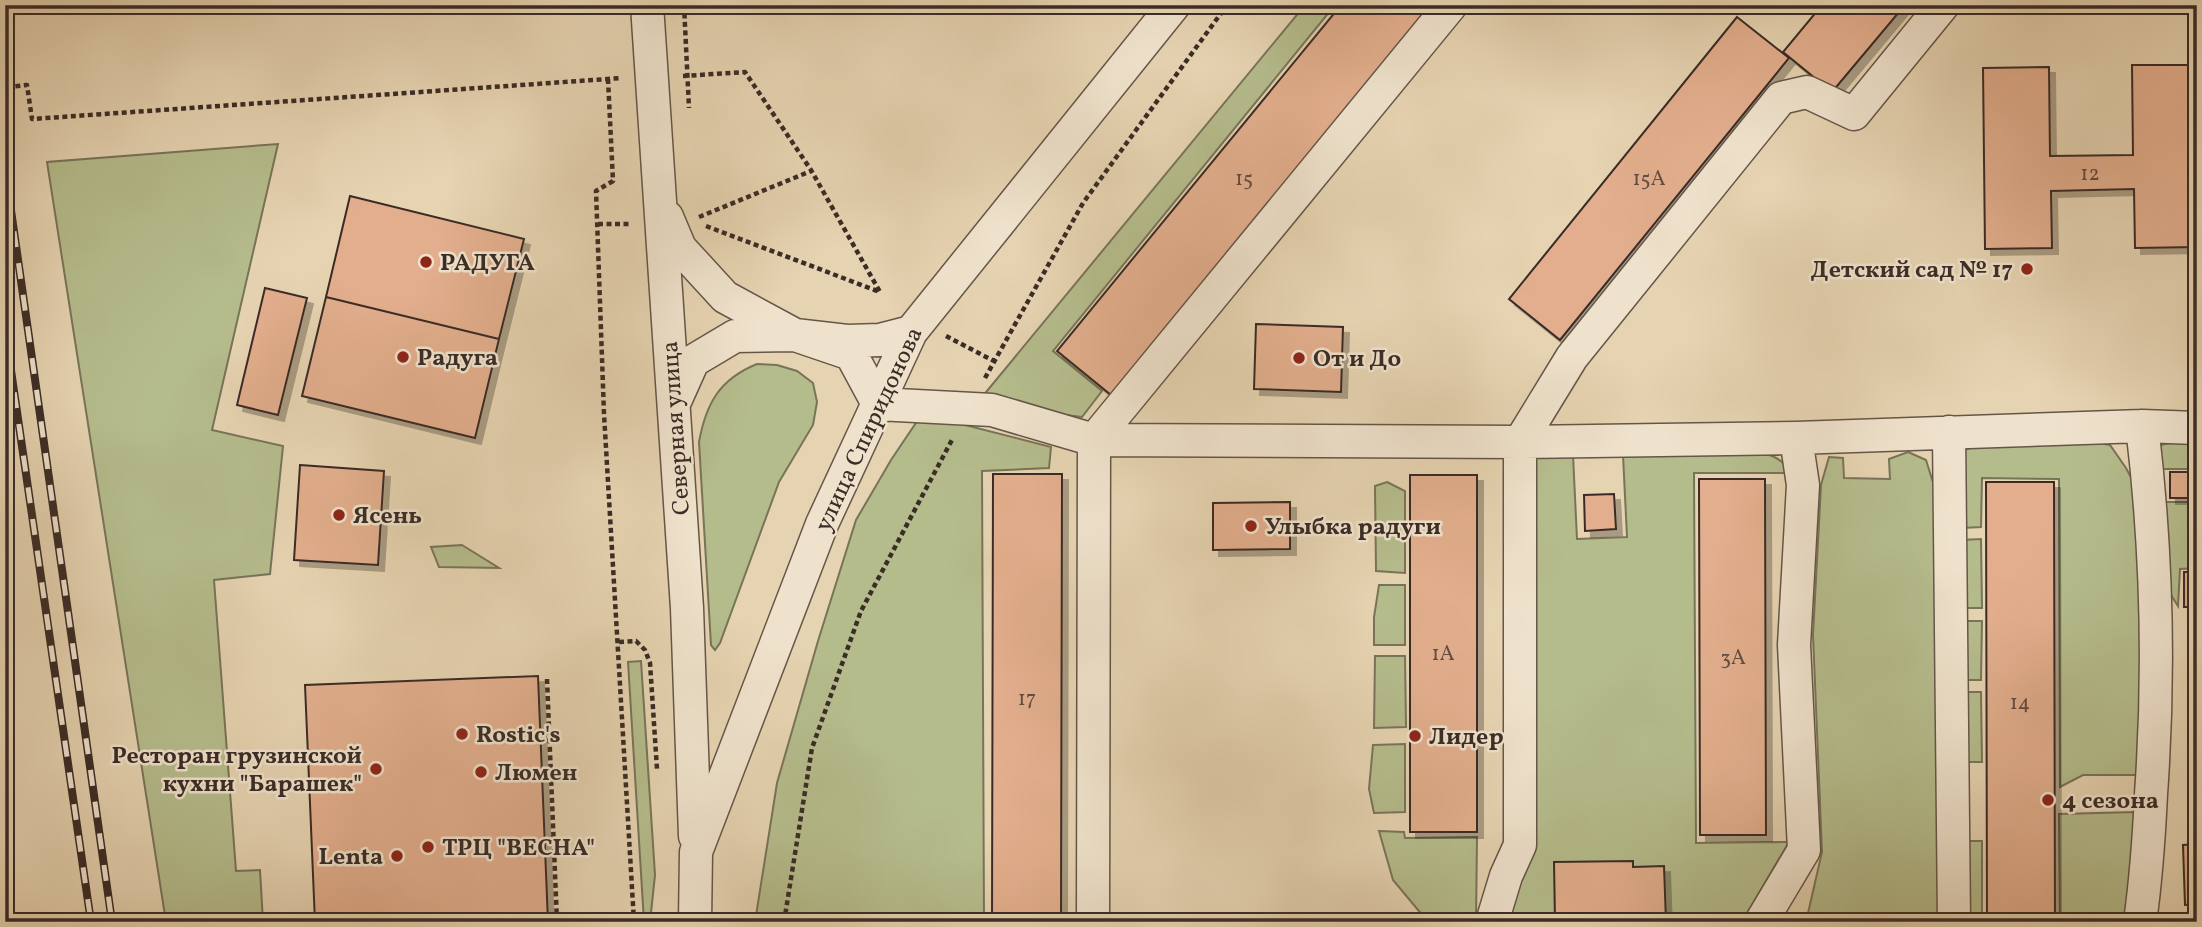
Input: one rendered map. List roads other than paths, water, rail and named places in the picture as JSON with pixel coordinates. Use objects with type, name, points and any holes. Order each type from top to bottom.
[{"type":"street","name":"Северная улица","points":[[647,5],[687,608],[696,852]]},
{"type":"street","name":"улица Спиридонова","points":[[695,922],[696,852],[822,524],[911,332],[1174,5]]},
{"type":"street","points":[[1093,922],[1094,440],[1451,5]]},
{"type":"street","points":[[1492,922],[1506,876],[1520,845],[1520,442],[1572,357],[1781,98],[1808,92],[1854,114],[1944,5]]},
{"type":"street","points":[[660,200],[680,248],[726,297],[795,335],[851,354],[878,404],[992,410],[1094,440],[1520,442],[1796,438],[2142,426],[2197,428]]},
{"type":"street","points":[[674,405],[693,361],[735,336],[795,335],[848,341],[880,340],[911,332]]},
{"type":"street","points":[[2140,922],[2146,883],[2158,655],[2151,497],[2142,426]]},
{"type":"street","points":[[1949,432],[1954,922]]},
{"type":"street","points":[[1761,922],[1804,850],[1794,645],[1803,485],[1796,438]]},
{"type":"railway","points":[[5,168],[112,922]]},
{"type":"railway","points":[[5,329],[91,922]]},
{"type":"place","name":"РАДУГА","points":[[426,262]]},
{"type":"place","name":"Детский сад № 17","points":[[2027,269]]},
{"type":"place","name":"Радуга","points":[[403,357]]},
{"type":"place","name":"От и До","points":[[1299,358]]},
{"type":"place","name":"Ясень","points":[[339,515]]},
{"type":"place","name":"Улыбка радуги","points":[[1251,526]]},
{"type":"place","name":"Rostic's","points":[[462,734]]},
{"type":"place","name":"Лидер","points":[[1415,736]]},
{"type":"place","name":"Ресторан грузинской кухни \"Барашек\"","points":[[376,769]]},
{"type":"place","name":"Люмен","points":[[481,772]]},
{"type":"place","name":"4 сезона","points":[[2048,800]]},
{"type":"place","name":"ТРЦ \"ВЕСНА\"","points":[[428,847]]},
{"type":"place","name":"Lenta","points":[[397,856]]}]
